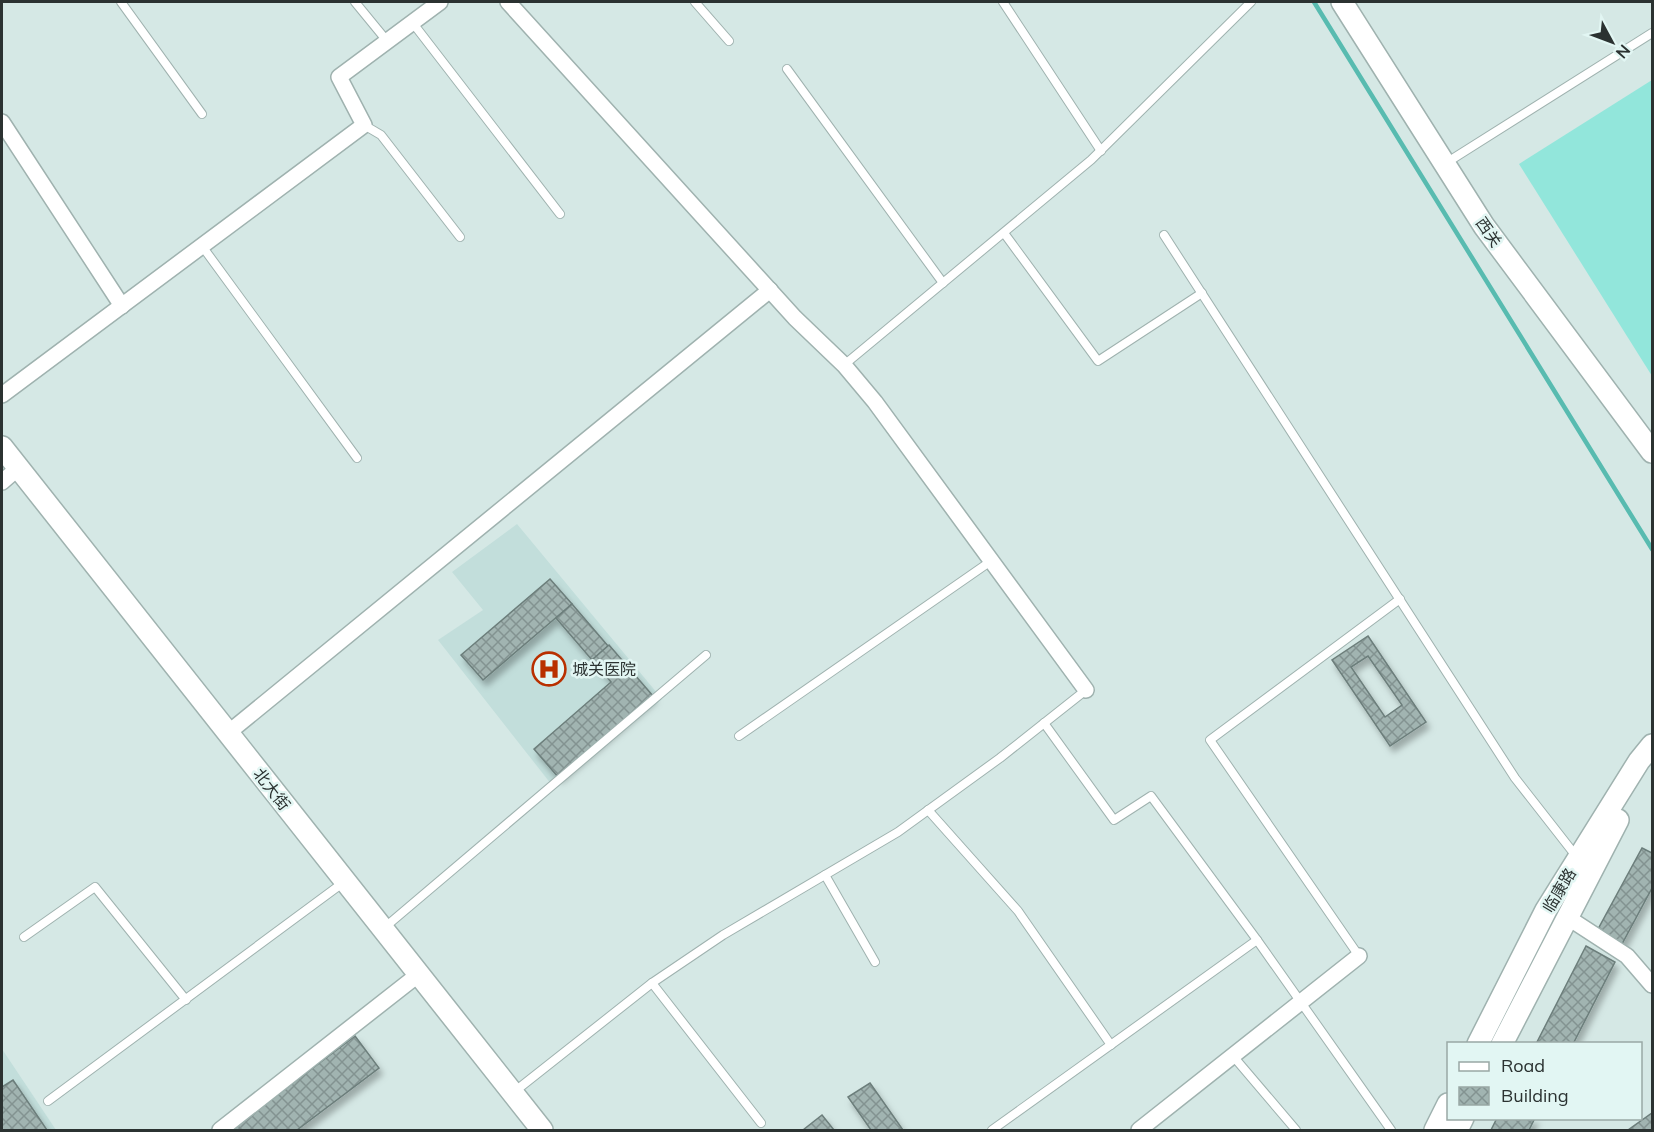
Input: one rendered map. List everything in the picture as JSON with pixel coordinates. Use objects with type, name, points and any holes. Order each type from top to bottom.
[{"type":"main road","name":"西关","points":[[1342,2],[1484,226],[1653,452]]},
{"type":"main road","name":"北大街","points":[[2,447],[542,1131]]},
{"type":"main road","name":"临康路","points":[[1479,1042],[1546,910],[1640,761],[1653,745]]},
{"type":"main road","name":"临康路","points":[[1503,1042],[1615,825],[1653,768]]},
{"type":"main road","points":[[1435,1131],[1447,1108]]},
{"type":"street","points":[[2,395],[364,125],[339,77],[440,2]]},
{"type":"street","points":[[508,2],[795,318],[844,365],[874,402],[1086,690]]},
{"type":"street","points":[[2,122],[122,306]]},
{"type":"street","points":[[228,733],[770,290]]},
{"type":"street","points":[[2,482],[18,468]]},
{"type":"street","points":[[1567,917],[1627,956],[1653,985]]},
{"type":"street","points":[[1139,1131],[1359,956]]},
{"type":"street","points":[[220,1131],[419,974]]},
{"type":"lane","points":[[121,2],[202,114]]},
{"type":"lane","points":[[355,2],[387,41]]},
{"type":"lane","points":[[694,2],[729,40]]},
{"type":"lane","points":[[1003,2],[1101,151]]},
{"type":"lane","points":[[844,365],[1101,151],[1251,2]]},
{"type":"lane","points":[[412,22],[560,214]]},
{"type":"lane","points":[[1444,164],[1653,33]]},
{"type":"lane","points":[[787,69],[944,283]]},
{"type":"lane","points":[[364,125],[381,135],[460,237]]},
{"type":"lane","points":[[1004,233],[1098,362],[1202,293]]},
{"type":"lane","points":[[1164,235],[1515,778],[1578,859]]},
{"type":"lane","points":[[202,246],[357,458]]},
{"type":"lane","points":[[739,736],[991,561]]},
{"type":"lane","points":[[1359,956],[1210,740],[1400,599]]},
{"type":"lane","points":[[383,928],[706,655]]},
{"type":"lane","points":[[513,1093],[652,983],[723,935],[898,832],[1086,690]]},
{"type":"lane","points":[[1044,723],[1114,820],[1151,796],[1257,940],[1299,1003],[1391,1131]]},
{"type":"lane","points":[[928,810],[1018,910],[1111,1045]]},
{"type":"lane","points":[[825,875],[876,962]]},
{"type":"lane","points":[[48,1101],[345,881]]},
{"type":"lane","points":[[24,937],[94,887],[186,1000]]},
{"type":"lane","points":[[992,1131],[1257,940]]},
{"type":"lane","points":[[652,983],[761,1123]]},
{"type":"lane","points":[[1233,1056],[1296,1131]]},
{"type":"shaded area","points":[[1652,80],[1652,376],[1519,164]]},
{"type":"shaded area","name":"城关医院","points":[[517,524],[662,699],[555,789],[438,640],[483,610],[452,572]]},
{"type":"shaded area","points":[[2,1049],[56,1130],[2,1130]]},
{"type":"building","points":[[550,579],[572,604],[483,680],[461,655]]},
{"type":"building","points":[[572,604],[608,646],[592,660],[556,618]]},
{"type":"building","points":[[1368,636],[1426,722],[1390,746],[1332,660]],"holes":[[[1368,656],[1402,705],[1385,717],[1351,667]]]},
{"type":"building","points":[[609,645],[653,696],[558,777],[534,749],[611,682],[592,660]]},
{"type":"building","points":[[1642,848],[1652,853],[1652,888],[1622,944],[1597,931]]},
{"type":"building","points":[[1586,946],[1615,962],[1574,1042],[1537,1042]]},
{"type":"building","points":[[355,1036],[379,1068],[297,1130],[231,1130]]},
{"type":"building","points":[[13,1080],[47,1130],[2,1130],[2,1087]]},
{"type":"building","points":[[870,1083],[903,1130],[871,1130],[848,1097]]},
{"type":"building","points":[[1652,1113],[1652,1130],[1628,1130]]},
{"type":"building","points":[[822,1115],[834,1130],[803,1130]]},
{"type":"building","points":[[1496,1120],[1534,1120],[1529,1130],[1491,1130]]},
{"type":"waterway","points":[[1314,2],[1652,549]]},
{"type":"place","name":"城关医院","points":[[549,669]]}]
